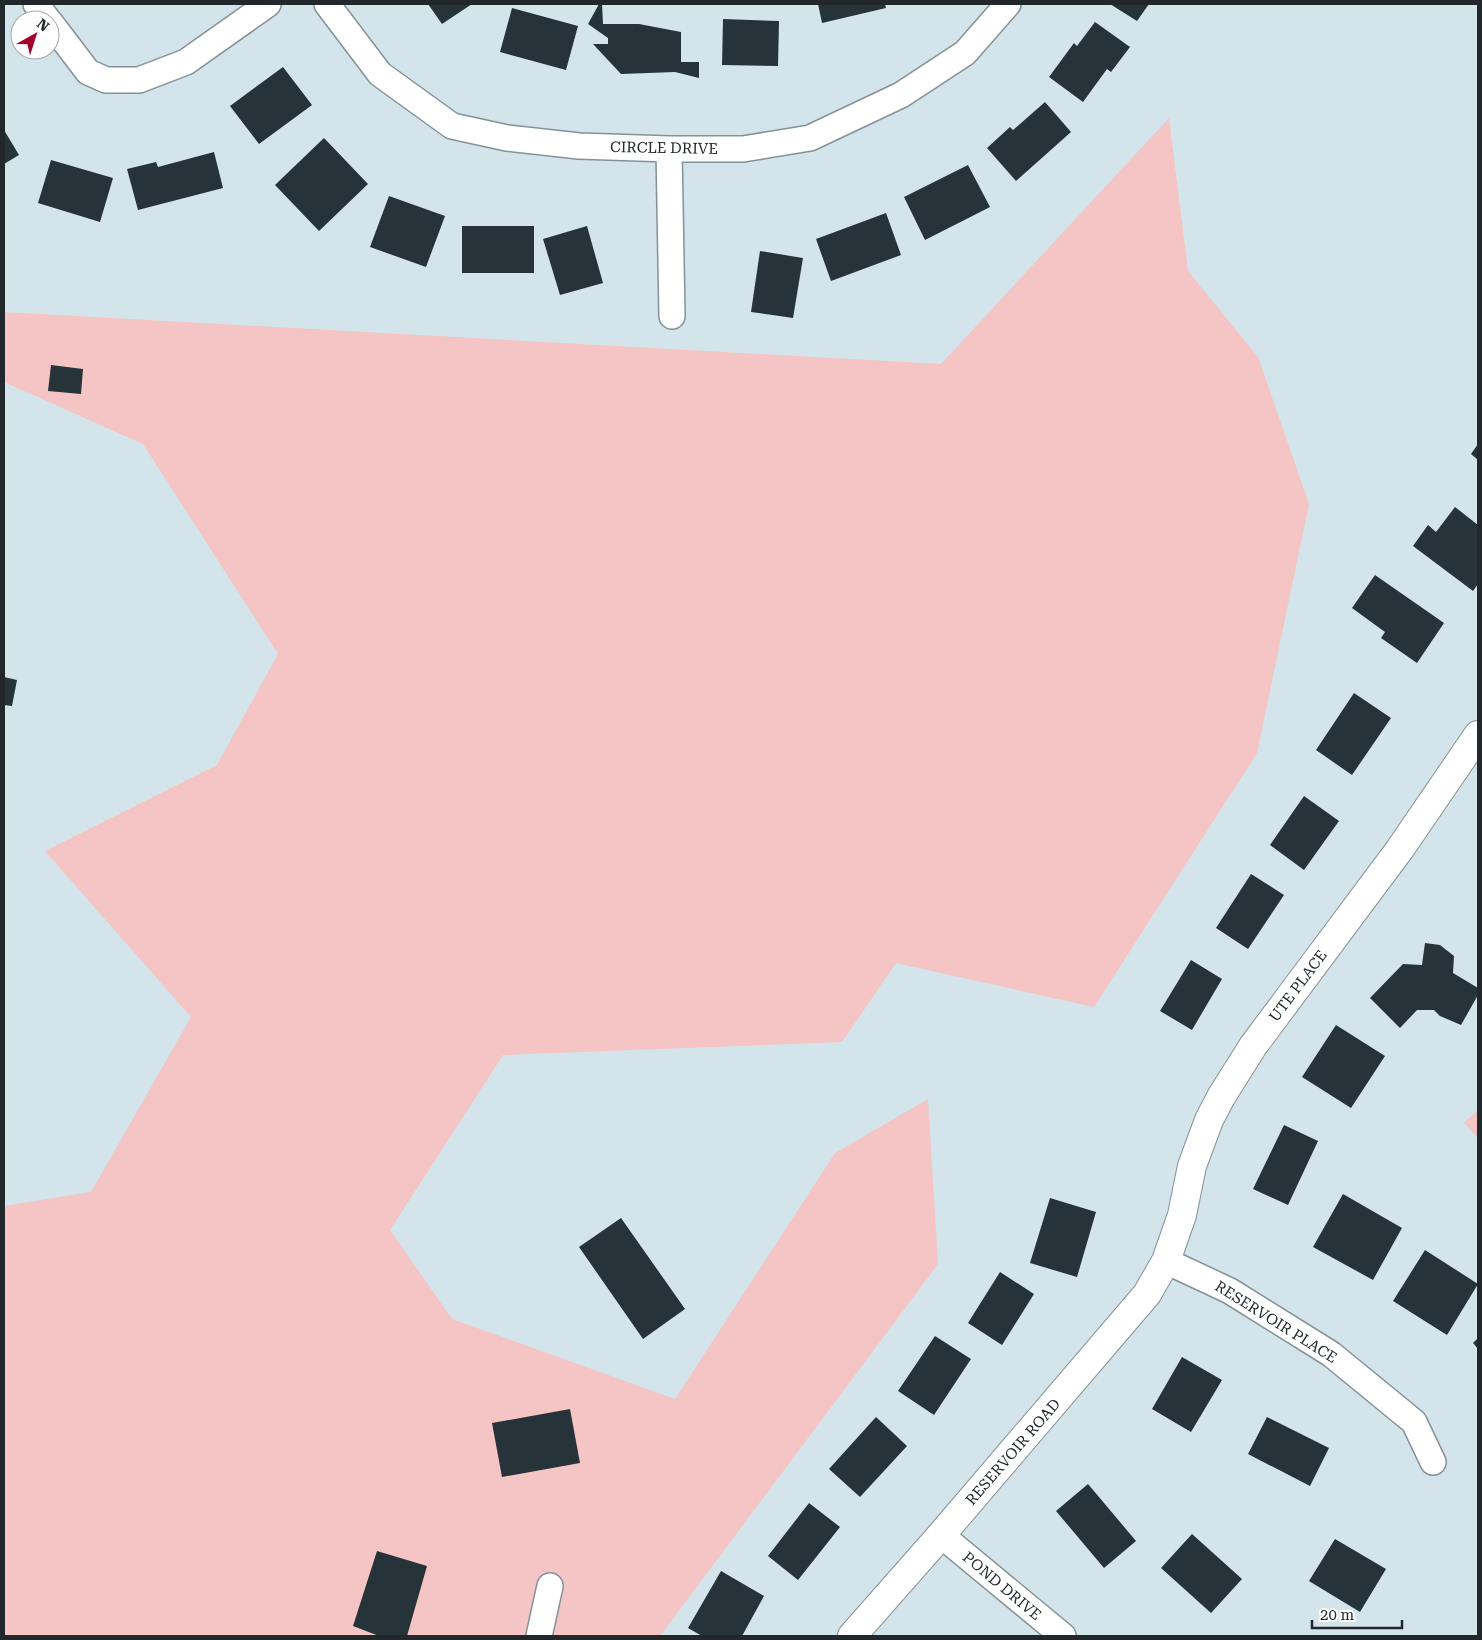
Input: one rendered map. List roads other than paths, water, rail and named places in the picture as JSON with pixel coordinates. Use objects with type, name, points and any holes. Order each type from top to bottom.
[{"type":"street","points":[[60,35],[88,72],[106,80],[139,80],[186,62],[268,4]]},
{"type":"street","name":"CIRCLE DRIVE","points":[[327,4],[380,74],[452,126],[507,138],[580,146],[669,149],[743,148],[810,138],[901,95],[965,53],[1008,4]]},
{"type":"street","points":[[669,149],[672,316]]},
{"type":"street","name":"UTE PLACE","points":[[1166,1261],[1182,1215],[1192,1166],[1209,1120],[1221,1097],[1253,1046],[1400,849],[1478,735]]},
{"type":"street","name":"RESERVOIR PLACE","points":[[1166,1261],[1230,1291],[1331,1354],[1414,1422],[1432,1462]]},
{"type":"street","name":"RESERVOIR ROAD","points":[[852,1636],[1132,1313],[1166,1261]]},
{"type":"street","name":"POND DRIVE","points":[[941,1535],[1064,1636]]},
{"type":"street","points":[[539,1636],[550,1586]]}]
